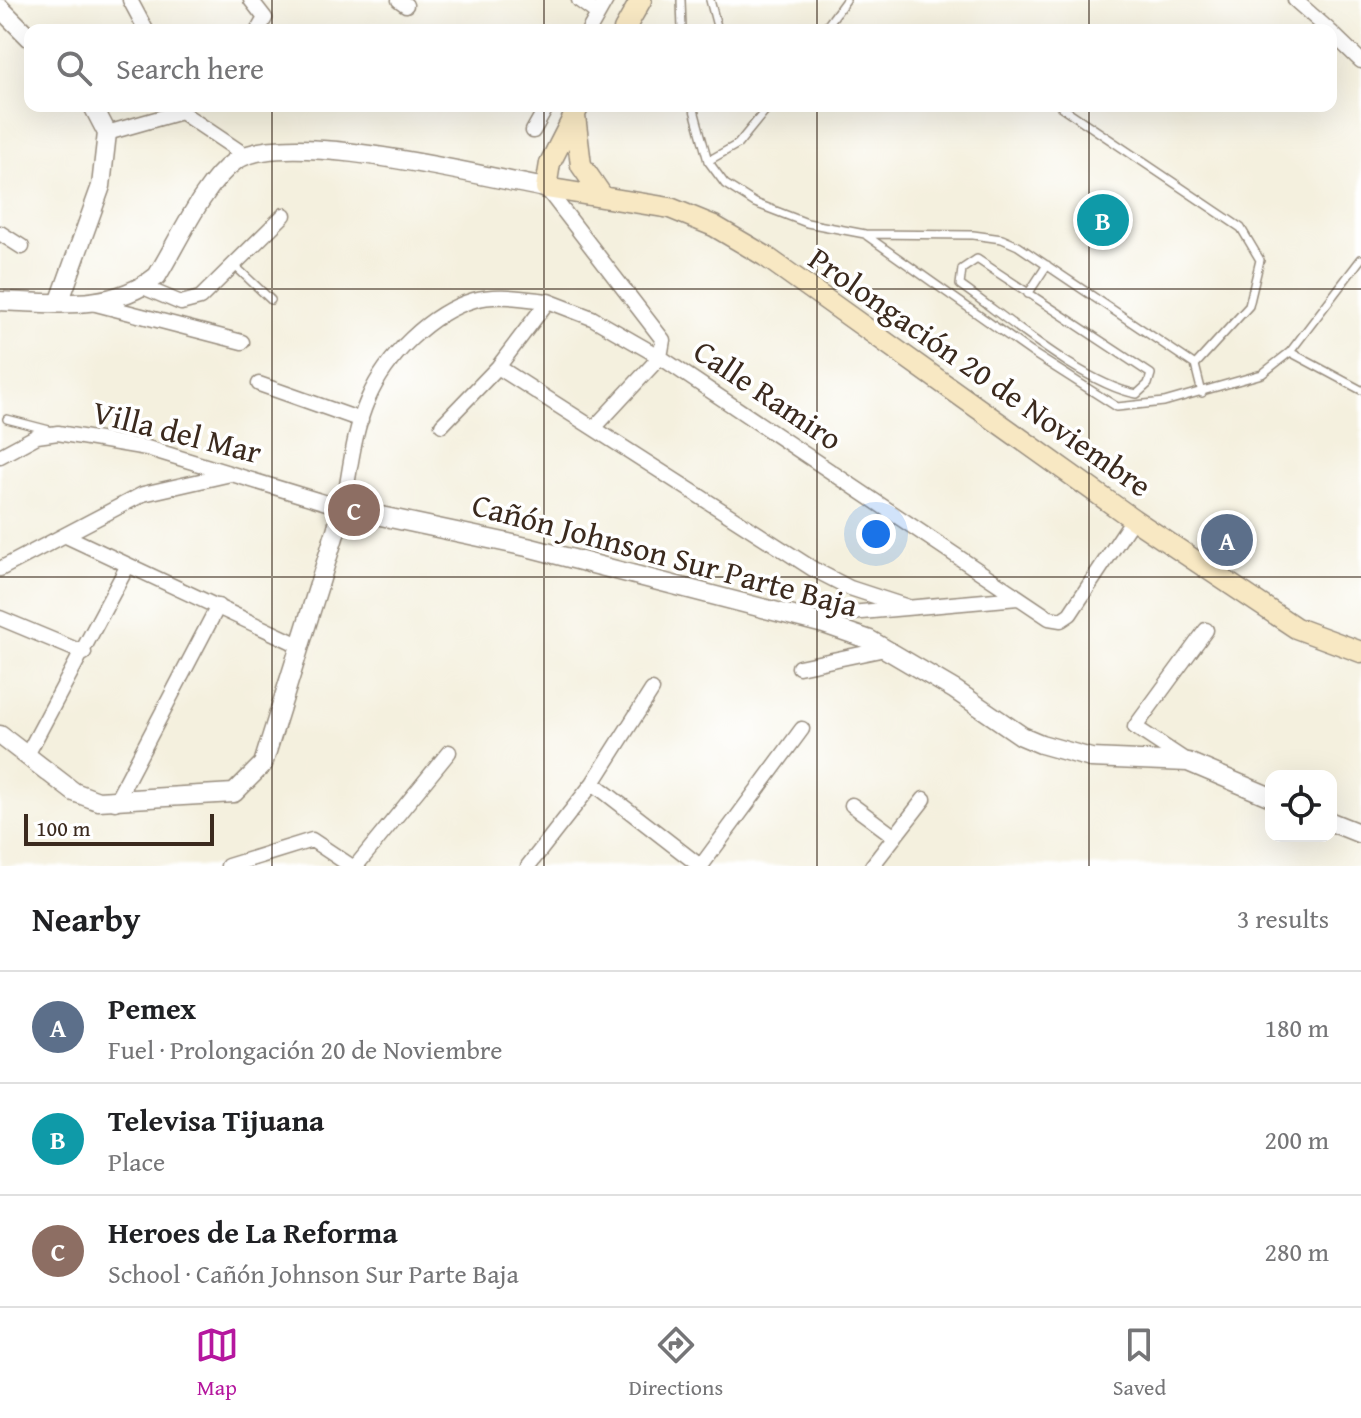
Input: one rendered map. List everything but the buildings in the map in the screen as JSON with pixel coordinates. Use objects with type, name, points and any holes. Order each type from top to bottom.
[{"type":"main road","points":[[627,24],[641,0]]},
{"type":"main road","points":[[546,188],[550,163],[576,112]]},
{"type":"main road","points":[[577,112],[575,141],[581,165],[603,197]]},
{"type":"main road","name":"Prolongación 20 de Noviembre","points":[[546,188],[670,208],[714,226],[765,256],[1133,519],[1296,628],[1361,652]]},
{"type":"street","points":[[130,0],[143,24]]},
{"type":"street","points":[[251,0],[265,18],[262,24]]},
{"type":"street","points":[[579,0],[598,14]]},
{"type":"street","points":[[592,24],[606,0]]},
{"type":"street","points":[[1295,0],[1322,24]]},
{"type":"street","points":[[0,8],[24,32]]},
{"type":"street","points":[[1337,38],[1361,61]]},
{"type":"street","points":[[59,303],[101,186],[107,133],[96,112]]},
{"type":"street","points":[[107,133],[170,112]]},
{"type":"street","points":[[183,112],[245,155]]},
{"type":"street","points":[[533,131],[544,112]]},
{"type":"street","points":[[91,303],[143,287],[157,276],[212,184],[245,155],[290,149],[365,154],[546,188]]},
{"type":"street","name":"Calle Ramiro","points":[[546,188],[663,340],[660,357],[1049,618],[1067,618],[1133,519]]},
{"type":"street","points":[[143,287],[181,303],[200,298],[284,215]]},
{"type":"street","points":[[0,233],[22,247]]},
{"type":"street","points":[[0,735],[74,792],[115,803],[234,793],[250,780],[263,764],[301,646],[343,508],[368,397],[385,370],[435,319],[474,300],[515,297],[548,301],[592,318],[660,357],[594,428]]},
{"type":"street","points":[[0,301],[91,303],[242,342]]},
{"type":"street","points":[[442,425],[498,367],[548,301]]},
{"type":"street","points":[[498,367],[832,580],[908,607]]},
{"type":"street","points":[[259,384],[360,423]]},
{"type":"street","name":"Villa del Mar","points":[[0,456],[37,436],[58,433],[147,448],[343,508]]},
{"type":"street","points":[[0,569],[143,494],[235,473]]},
{"type":"street","name":"Cañón Johnson Sur Parte Baja","points":[[343,508],[527,547],[824,624],[885,649],[955,690],[1022,736],[1041,744],[1091,758],[1188,762],[1265,794]]},
{"type":"street","points":[[66,536],[301,646]]},
{"type":"street","points":[[27,755],[84,653],[128,565]]},
{"type":"street","points":[[824,624],[839,614],[1018,598]]},
{"type":"street","points":[[115,803],[218,606]]},
{"type":"street","points":[[0,618],[84,653]]},
{"type":"street","points":[[1188,762],[1135,727],[1206,630]]},
{"type":"street","points":[[799,667],[885,649]]},
{"type":"street","points":[[528,866],[593,783],[652,690]]},
{"type":"street","points":[[593,783],[700,866],[802,729]]},
{"type":"street","points":[[228,866],[312,840],[354,866],[449,752]]},
{"type":"street","points":[[872,866],[924,799]]},
{"type":"street","points":[[852,805],[895,837]]},
{"type":"street","points":[[1337,824],[1361,834]]},
{"type":"lane","points":[[681,0],[682,24]]},
{"type":"lane","points":[[710,0],[716,24]]},
{"type":"lane","points":[[828,24],[846,0]]},
{"type":"lane","points":[[695,112],[708,161],[725,184],[779,214],[865,234],[973,235],[1002,239],[1047,265],[1195,365],[1202,393]]},
{"type":"lane","points":[[708,161],[738,144],[764,112]]},
{"type":"lane","points":[[1069,112],[1241,228],[1260,260],[1249,306],[1195,365]]},
{"type":"lane","points":[[865,234],[1107,403],[1127,407],[1202,393],[1262,374],[1290,352],[1361,259]]},
{"type":"lane","points":[[977,259],[1028,294],[1151,374],[1148,384],[1137,394],[1123,391],[1075,365],[960,285],[962,269],[977,259]]},
{"type":"lane","points":[[234,265],[271,300]]},
{"type":"lane","points":[[1028,294],[1047,265]]},
{"type":"lane","points":[[1290,352],[1361,390]]},
{"type":"lane","points":[[7,419],[58,433]]},
{"type":"place","name":"Televisa Tijuana","points":[[1103,220]]},
{"type":"place","name":"Heroes de La Reforma","points":[[354,510]]},
{"type":"place","name":"Pemex","points":[[1227,540]]}]
